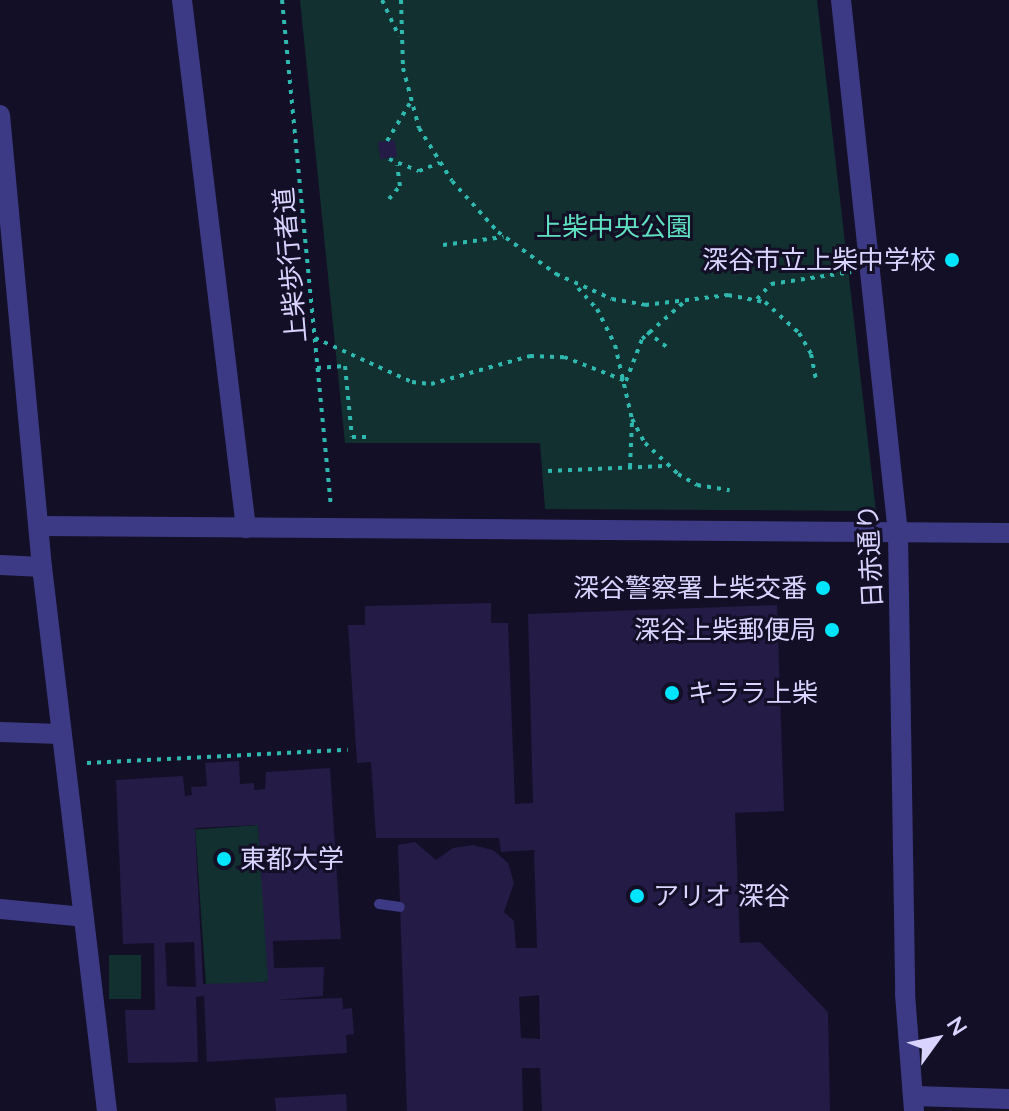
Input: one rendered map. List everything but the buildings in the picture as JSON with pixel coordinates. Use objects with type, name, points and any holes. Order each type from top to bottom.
[{"type":"street","points":[[182,0],[246,528]]},
{"type":"street","name":"日赤通り","points":[[841,0],[898,533],[905,994],[914,1104]]},
{"type":"street","points":[[0,115],[42,567],[107,1111]]},
{"type":"street","points":[[39,526],[1009,533]]},
{"type":"street","points":[[0,565],[42,567]]},
{"type":"street","points":[[0,732],[61,734]]},
{"type":"street","points":[[0,909],[84,917]]},
{"type":"street","points":[[914,1104],[1009,1099]]},
{"type":"lane","points":[[379,904],[400,907]]},
{"type":"path","name":"上柴歩行者道","points":[[282,0],[333,527]]},
{"type":"path","points":[[382,0],[401,38]]},
{"type":"path","points":[[401,0],[401,38],[410,103],[439,163],[503,237],[574,283],[597,309],[626,381],[632,419],[630,467]]},
{"type":"path","points":[[387,141],[410,103]]},
{"type":"path","points":[[389,159],[397,165],[419,171],[439,163]]},
{"type":"path","points":[[389,199],[400,186],[397,165]]},
{"type":"path","points":[[443,245],[503,237]]},
{"type":"path","points":[[757,299],[771,284],[869,269]]},
{"type":"path","points":[[574,283],[645,305],[689,299],[757,299],[799,333],[811,354],[816,379]]},
{"type":"path","points":[[626,381],[647,332],[689,299]]},
{"type":"path","points":[[647,332],[667,347]]},
{"type":"path","points":[[314,337],[412,382],[431,384],[530,356],[564,357],[626,381]]},
{"type":"path","points":[[317,368],[345,366],[352,437],[366,437]]},
{"type":"path","points":[[632,419],[667,466],[697,485],[730,490]]},
{"type":"path","points":[[548,471],[667,466]]},
{"type":"path","points":[[87,763],[348,750]]},
{"type":"green space","name":"上柴中央公園","points":[[300,0],[817,0],[876,511],[545,509],[540,443],[345,443]]},
{"type":"green space","points":[[258,825],[269,982],[206,986],[195,829]]},
{"type":"green space","points":[[109,955],[141,955],[141,999],[109,999]]},
{"type":"place","name":"深谷市立上柴中学校","points":[[952,260]]},
{"type":"place","name":"深谷警察署上柴交番","points":[[823,588]]},
{"type":"place","name":"深谷上柴郵便局","points":[[832,630]]},
{"type":"place","name":"キララ上柴","points":[[672,693]]},
{"type":"place","name":"東都大学","points":[[224,859]]},
{"type":"place","name":"アリオ 深谷","points":[[637,896]]}]
